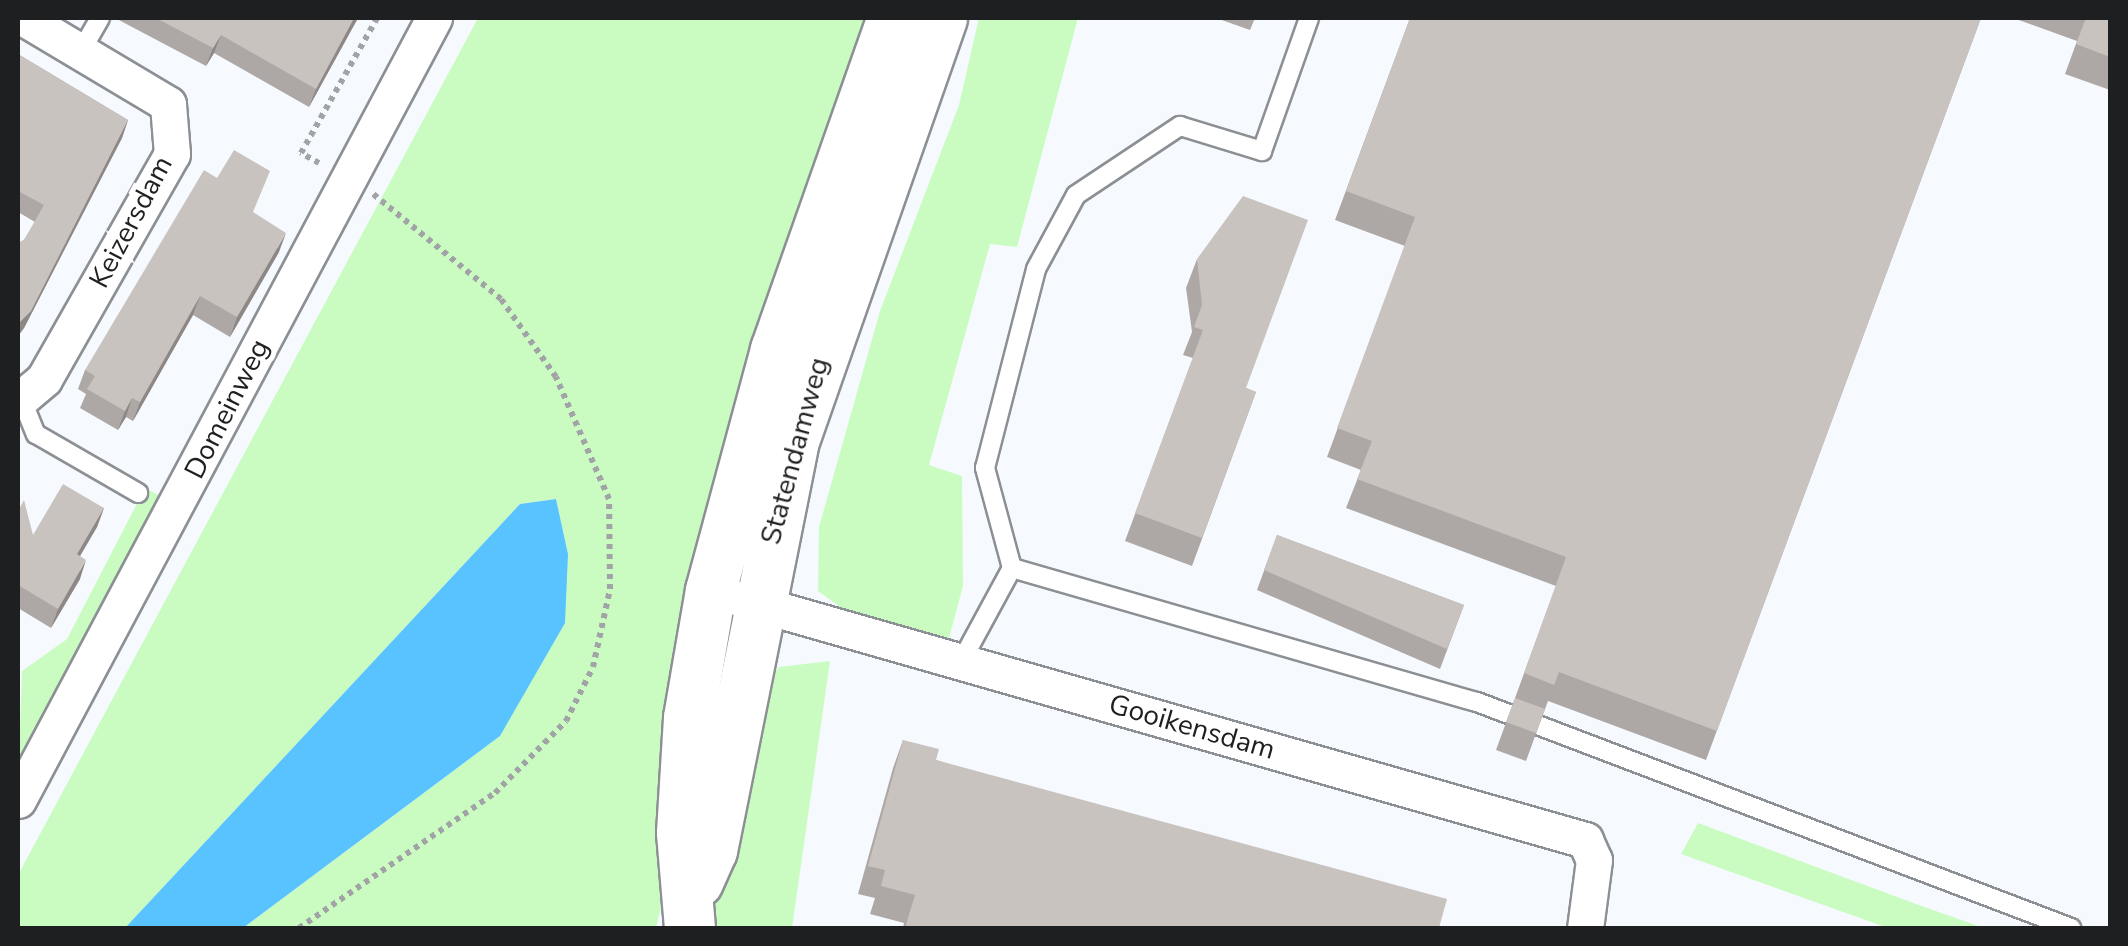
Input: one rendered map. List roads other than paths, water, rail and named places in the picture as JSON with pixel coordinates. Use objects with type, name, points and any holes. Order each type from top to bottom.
[{"type":"main road","name":"Statendamweg","points":[[691,912],[712,851],[734,597],[776,350],[893,18]]},
{"type":"main road","name":"Statendamweg","points":[[734,597],[848,266],[942,18]]},
{"type":"street","points":[[24,18],[81,51]]},
{"type":"street","name":"Domeinweg","points":[[18,800],[434,18]]},
{"type":"street","name":"Keizersdam","points":[[20,400],[44,378],[172,154],[168,104],[81,51]]},
{"type":"street","name":"Gooikensdam","points":[[734,597],[1585,840],[1594,860],[1585,928]]},
{"type":"lane","points":[[81,51],[100,18]]},
{"type":"lane","points":[[962,660],[1012,568],[985,468],[1036,268],[1076,195],[1180,126],[1262,151],[1309,18]]},
{"type":"lane","name":"Keizersdam","points":[[20,400],[36,434],[138,493]]},
{"type":"lane","points":[[1012,568],[1477,702],[2071,928]]},
{"type":"water","points":[[556,499],[568,554],[565,623],[500,736],[243,928],[125,928],[520,504]]}]
